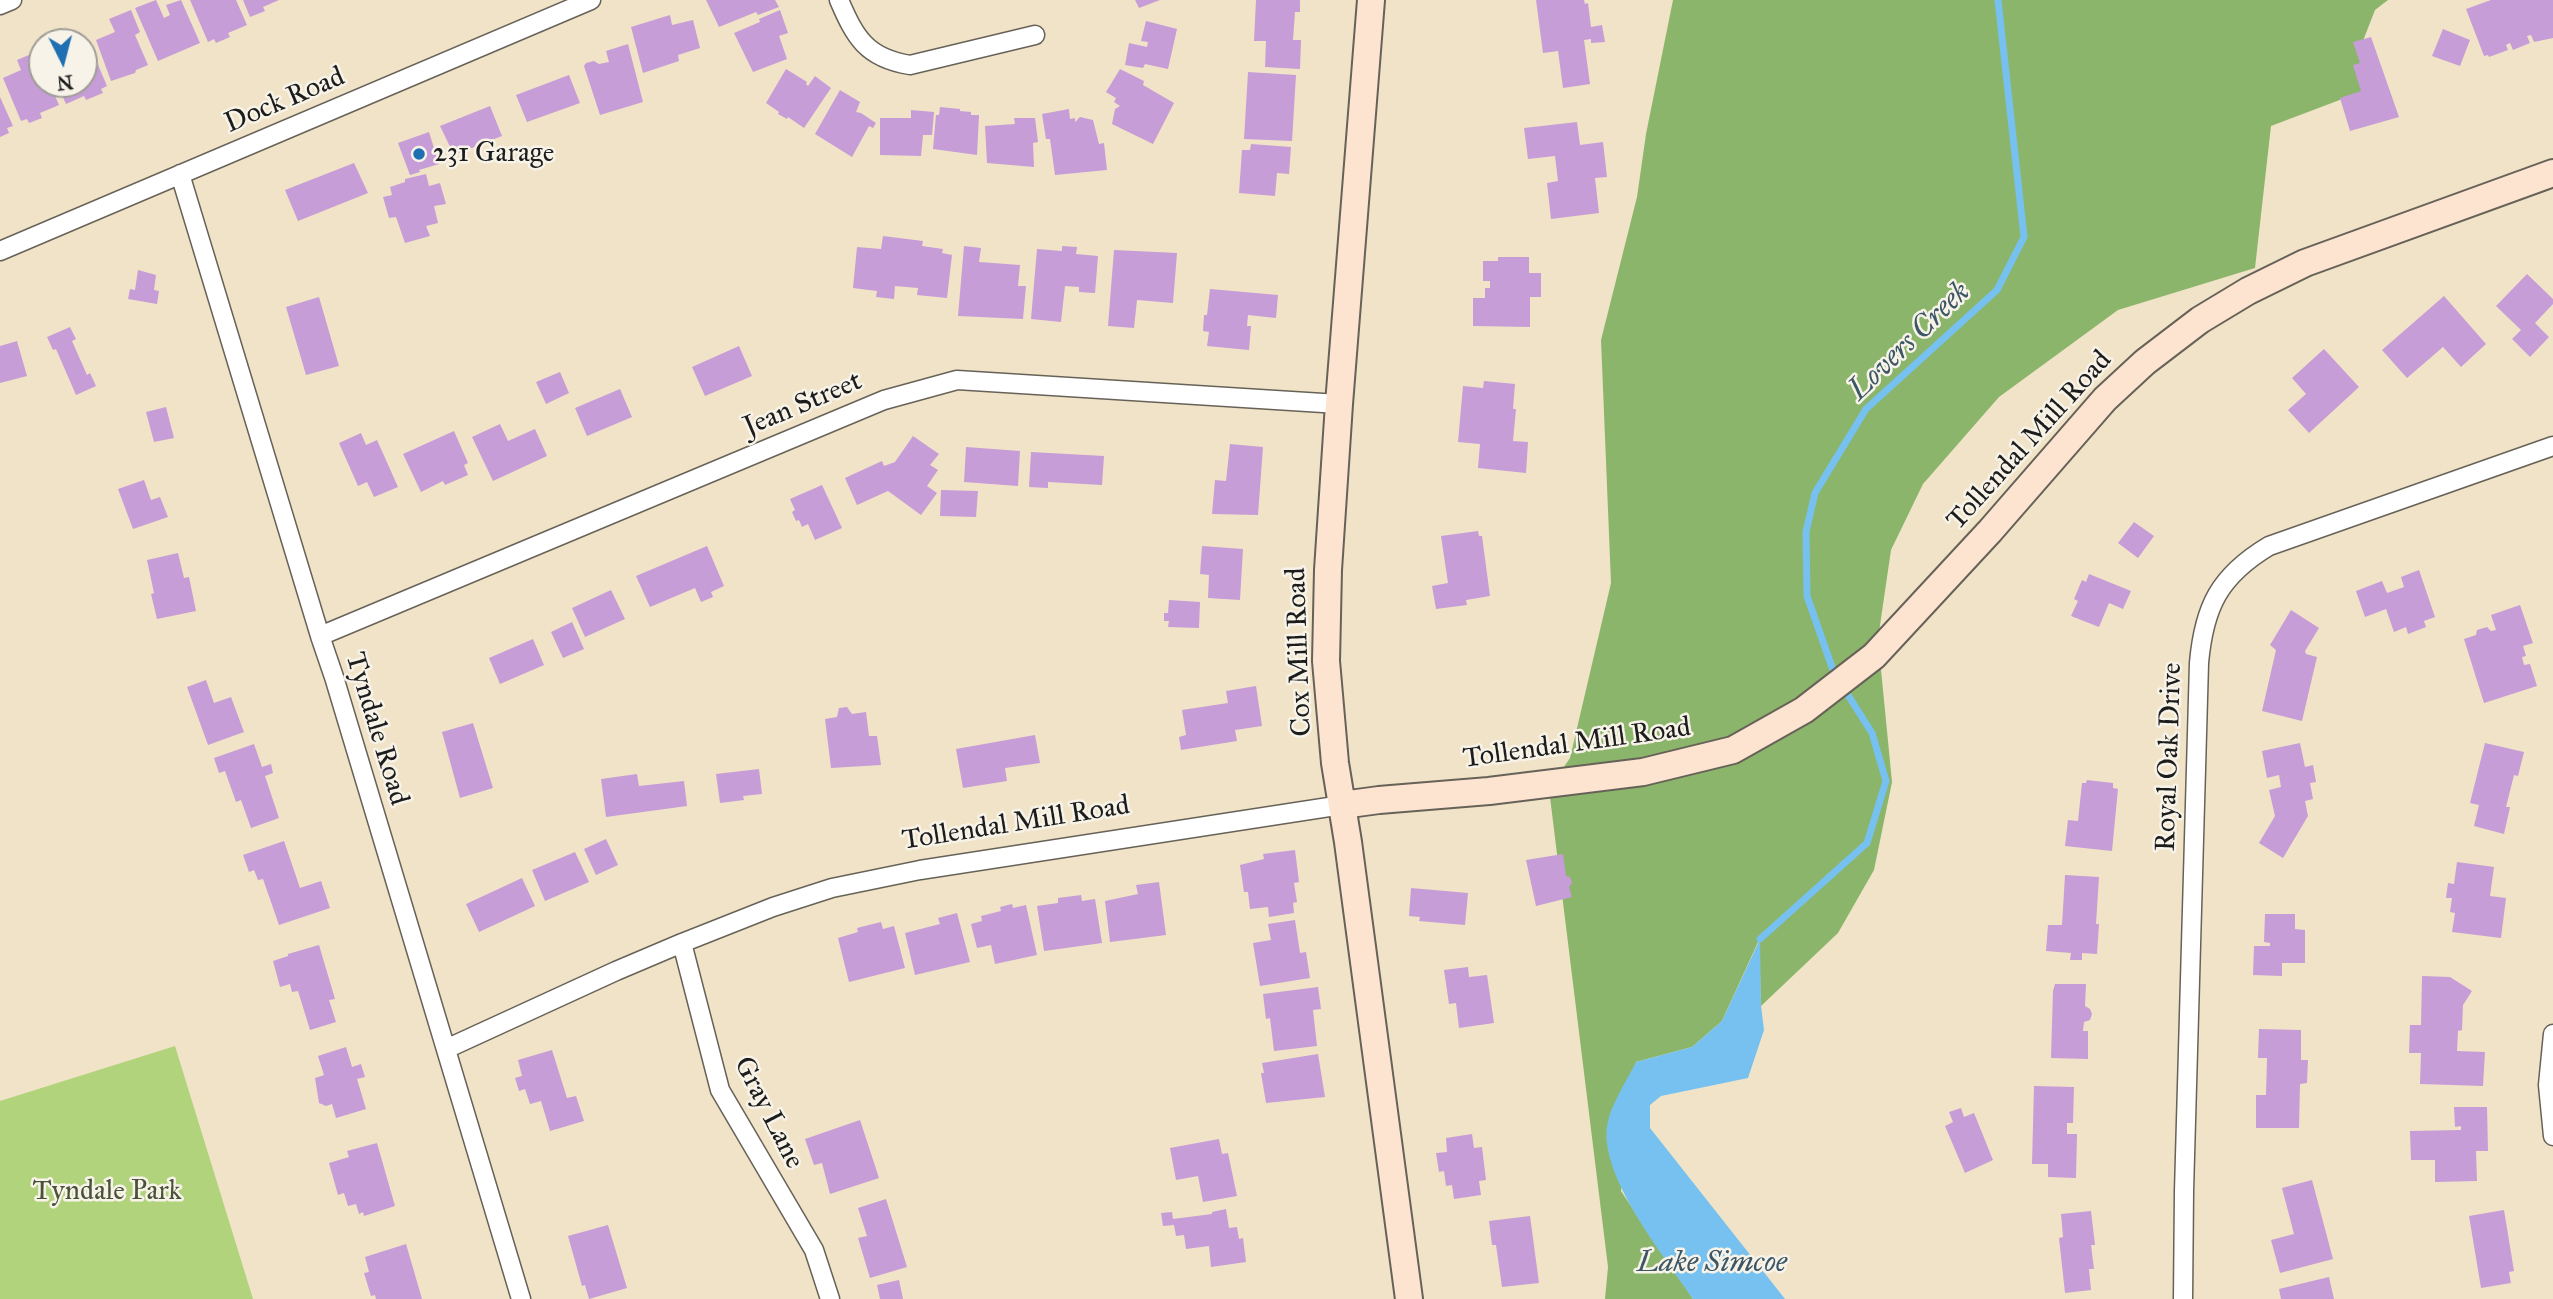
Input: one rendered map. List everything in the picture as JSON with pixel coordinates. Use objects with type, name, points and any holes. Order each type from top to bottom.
[{"type":"street","points":[[0,5],[12,0]]},
{"type":"street","name":"Dock Road","points":[[0,251],[591,0]]},
{"type":"street","points":[[839,0],[853,32],[872,51],[892,62],[910,65],[1035,35]]},
{"type":"street","name":"Cox Mill Road","points":[[1371,0],[1339,404],[1326,639],[1334,751],[1409,1299]]},
{"type":"street","name":"Tollendal Mill Road","points":[[446,1049],[682,943],[773,906],[832,888],[920,870],[1342,805],[1643,772],[1733,750],[1804,710],[1874,656],[1990,531],[2105,399],[2145,362],[2200,320],[2248,291],[2305,263],[2553,173]]},
{"type":"street","name":"Tyndale Road","points":[[180,174],[521,1299]]},
{"type":"street","name":"Jean Street","points":[[320,636],[884,400],[957,380],[1339,404]]},
{"type":"street","name":"Royal Oak Drive","points":[[2183,1299],[2199,663],[2201,636],[2211,603],[2234,572],[2249,558],[2269,546],[2553,447]]},
{"type":"street","name":"Gray Lane","points":[[682,943],[720,1090],[814,1250],[830,1299]]},
{"type":"street","points":[[2553,1034],[2548,1085],[2553,1136]]},
{"type":"green space","points":[[1673,0],[2388,0],[2375,10],[2359,51],[2374,87],[2271,126],[2255,268],[2118,310],[1999,397],[1923,484],[1891,550],[1878,639],[1892,782],[1874,870],[1838,933],[1761,1006],[1759,940],[1722,1021],[1692,1047],[1636,1062],[1621,1191],[1693,1299],[1605,1299],[1608,1267],[1549,789],[1570,758],[1611,583],[1601,340],[1637,197],[1646,134]]},
{"type":"green space","name":"Tyndale Park","points":[[175,1046],[253,1299],[0,1299],[0,1101]]},
{"type":"water","name":"Lake Simcoe","points":[[1760,939],[1764,1030],[1748,1078],[1661,1096],[1650,1105],[1650,1128],[1785,1299],[1693,1299],[1650,1238],[1622,1189],[1607,1142],[1608,1121],[1616,1099],[1636,1062],[1692,1047],[1722,1021]]},
{"type":"building","points":[[156,0],[164,18],[170,15],[166,5],[181,0],[200,43],[158,61],[135,8]]},
{"type":"building","points":[[190,0],[236,0],[247,25],[228,33],[230,37],[216,43],[214,39],[208,42]]},
{"type":"building","points":[[243,0],[279,0],[263,7],[265,11],[250,17]]},
{"type":"building","points":[[706,0],[775,0],[779,7],[758,15],[756,12],[719,27]]},
{"type":"building","points":[[1135,0],[1160,0],[1139,8]]},
{"type":"building","points":[[1256,0],[1300,0],[1300,12],[1295,12],[1293,40],[1301,40],[1300,69],[1265,67],[1266,41],[1254,41]]},
{"type":"building","points":[[1536,0],[1584,0],[1585,4],[1588,3],[1591,27],[1602,25],[1605,42],[1591,43],[1591,39],[1584,40],[1590,84],[1563,88],[1558,51],[1543,53]]},
{"type":"building","points":[[2491,0],[2553,0],[2553,38],[2534,42],[2531,35],[2527,36],[2530,43],[2513,50],[2510,43],[2506,45],[2508,50],[2489,57],[2484,56],[2466,9]]},
{"type":"building","points":[[131,10],[140,32],[135,35],[148,65],[135,73],[111,81],[98,45],[98,39],[115,32],[109,19]]},
{"type":"building","points":[[780,10],[788,33],[779,36],[787,59],[753,72],[734,33]]},
{"type":"building","points":[[670,15],[672,25],[693,20],[700,48],[678,55],[679,61],[643,73],[631,27]]},
{"type":"building","points":[[1146,21],[1177,29],[1168,69],[1145,64],[1143,68],[1125,65],[1129,43],[1147,47],[1148,42],[1141,41]]},
{"type":"building","points":[[2443,29],[2470,40],[2460,66],[2432,56]]},
{"type":"building","points":[[2371,37],[2399,117],[2350,131],[2340,98],[2361,91],[2353,65],[2360,63],[2353,42]]},
{"type":"building","points":[[628,44],[643,102],[600,115],[584,66],[594,61],[599,64],[609,62],[606,51]]},
{"type":"building","points":[[28,55],[28,98],[56,98],[59,105],[40,113],[42,118],[29,123],[27,119],[21,121],[3,78],[21,70],[17,60]]},
{"type":"building","points":[[98,65],[107,86],[101,89],[103,93],[98,95]]},
{"type":"building","points":[[786,69],[807,82],[808,86],[815,76],[831,88],[804,128],[778,114],[779,112],[766,103]]},
{"type":"building","points":[[1120,69],[1144,81],[1143,85],[1174,103],[1153,144],[1112,124],[1115,109],[1120,106],[1114,102],[1116,98],[1106,92]]},
{"type":"building","points":[[1248,72],[1296,75],[1292,141],[1244,139]]},
{"type":"building","points":[[569,75],[580,103],[527,122],[516,95]]},
{"type":"building","points":[[840,90],[860,102],[856,112],[876,123],[873,128],[869,126],[852,157],[815,134]]},
{"type":"building","points":[[0,97],[13,126],[7,128],[9,133],[0,137]]},
{"type":"building","points":[[63,98],[80,98],[66,104]]},
{"type":"building","points":[[490,106],[502,136],[454,155],[440,126]]},
{"type":"building","points":[[940,107],[979,115],[977,155],[933,149],[936,115],[939,115]]},
{"type":"building","points":[[1069,109],[1070,119],[1075,118],[1075,122],[1080,117],[1093,120],[1099,144],[1104,143],[1107,170],[1055,175],[1050,139],[1046,139],[1042,114]]},
{"type":"building","points":[[911,110],[934,112],[932,135],[923,135],[921,156],[880,155],[880,118],[911,118]]},
{"type":"building","points":[[1014,118],[1035,118],[1038,142],[1033,143],[1034,167],[987,163],[985,126],[1015,124]]},
{"type":"building","points":[[1577,122],[1580,145],[1603,142],[1607,177],[1595,178],[1599,213],[1551,219],[1547,183],[1558,181],[1555,156],[1528,159],[1524,128]]},
{"type":"building","name":"231 Garage","points":[[429,132],[439,164],[410,175],[398,143]]},
{"type":"building","points":[[1251,144],[1291,147],[1289,174],[1277,173],[1275,196],[1239,193],[1242,150],[1250,150]]},
{"type":"building","points":[[354,163],[368,193],[298,221],[285,190]]},
{"type":"building","points":[[426,174],[429,186],[440,183],[446,204],[434,206],[438,223],[426,226],[430,236],[405,243],[396,217],[389,218],[383,197],[392,195],[390,187],[405,182],[405,179]]},
{"type":"building","points":[[883,236],[923,241],[922,246],[943,249],[942,253],[952,255],[947,298],[917,295],[918,288],[895,286],[894,299],[876,297],[877,291],[853,288],[857,247],[881,249]]},
{"type":"building","points":[[964,246],[981,248],[979,262],[1020,265],[1018,286],[1026,286],[1023,319],[958,316]]},
{"type":"building","points":[[1062,246],[1077,247],[1076,254],[1098,256],[1095,293],[1079,292],[1079,287],[1065,286],[1061,322],[1031,319],[1037,249],[1062,251]]},
{"type":"building","points":[[1114,250],[1177,253],[1173,303],[1137,300],[1134,328],[1108,326]]},
{"type":"building","points":[[1498,257],[1529,257],[1529,273],[1541,273],[1541,297],[1530,297],[1530,327],[1473,326],[1473,298],[1485,298],[1485,288],[1490,288],[1490,281],[1483,281],[1483,261],[1498,261]]},
{"type":"building","points":[[138,270],[156,275],[154,290],[159,291],[157,304],[128,299],[130,289],[135,290]]},
{"type":"building","points":[[2527,274],[2553,299],[2553,304],[2535,323],[2549,337],[2530,357],[2512,339],[2521,330],[2496,306]]},
{"type":"building","points":[[1210,289],[1278,295],[1276,318],[1248,315],[1247,326],[1251,326],[1249,350],[1207,346],[1209,332],[1203,331]]},
{"type":"building","points":[[2444,296],[2486,344],[2461,367],[2443,347],[2407,378],[2382,350]]},
{"type":"building","points":[[319,297],[339,366],[306,375],[286,307]]},
{"type":"building","points":[[70,327],[76,339],[72,341],[87,375],[90,373],[96,386],[76,395],[56,349],[53,350],[47,337]]},
{"type":"building","points":[[17,341],[27,376],[0,383],[0,346]]},
{"type":"building","points":[[739,346],[752,376],[705,396],[692,367]]},
{"type":"building","points":[[2324,349],[2359,387],[2309,433],[2288,410],[2306,394],[2292,378]]},
{"type":"building","points":[[560,372],[569,393],[546,404],[536,382]]},
{"type":"building","points":[[1484,381],[1515,384],[1513,441],[1528,442],[1526,473],[1478,468],[1480,444],[1458,442],[1463,386],[1483,388]]},
{"type":"building","points":[[620,389],[632,417],[587,436],[575,408]]},
{"type":"building","points":[[166,407],[174,438],[154,442],[146,412]]},
{"type":"building","points":[[500,424],[508,441],[535,429],[547,456],[493,481],[472,437]]},
{"type":"building","points":[[454,431],[468,463],[464,465],[468,475],[445,485],[443,481],[421,492],[403,454]]},
{"type":"building","points":[[361,433],[366,445],[377,440],[398,487],[374,497],[367,482],[358,486],[339,443]]},
{"type":"building","points":[[913,436],[939,454],[930,465],[938,470],[927,486],[937,493],[921,515],[888,491],[857,505],[845,478],[882,461],[884,466],[895,462]]},
{"type":"building","points":[[1230,444],[1263,447],[1258,515],[1212,514],[1215,480],[1226,481]]},
{"type":"building","points":[[966,447],[1020,451],[1018,486],[964,482]]},
{"type":"building","points":[[1031,452],[1104,456],[1102,485],[1048,482],[1048,488],[1029,487]]},
{"type":"building","points":[[144,480],[151,500],[160,497],[168,517],[133,529],[118,489]]},
{"type":"building","points":[[822,485],[842,528],[815,540],[808,524],[802,527],[799,520],[796,521],[790,499]]},
{"type":"building","points":[[941,490],[978,491],[976,517],[940,516]]},
{"type":"building","points":[[2134,522],[2154,536],[2138,558],[2118,543]]},
{"type":"building","points":[[1478,531],[1479,536],[1482,536],[1490,596],[1466,600],[1467,605],[1436,609],[1432,586],[1448,583],[1441,536]]},
{"type":"building","points":[[707,546],[724,586],[711,592],[713,597],[701,602],[695,588],[650,607],[636,576]]},
{"type":"building","points":[[1202,546],[1243,549],[1240,600],[1208,598],[1209,575],[1200,574]]},
{"type":"building","points":[[178,553],[184,578],[189,577],[196,611],[157,619],[147,560]]},
{"type":"building","points":[[2419,570],[2435,617],[2424,621],[2426,627],[2408,634],[2406,627],[2394,632],[2386,609],[2365,617],[2356,591],[2382,581],[2387,593],[2404,587],[2401,577]]},
{"type":"building","points":[[2089,574],[2131,591],[2123,609],[2109,603],[2099,627],[2071,616],[2078,601],[2074,599],[2082,580],[2086,582]]},
{"type":"building","points":[[611,590],[625,619],[585,637],[572,608]]},
{"type":"building","points":[[1169,600],[1200,602],[1199,628],[1168,627],[1169,621],[1164,621],[1164,613],[1168,613]]},
{"type":"building","points":[[2520,605],[2533,643],[2523,646],[2526,656],[2522,657],[2524,665],[2530,664],[2537,686],[2484,703],[2464,639],[2487,627],[2491,631],[2496,630],[2491,615]]},
{"type":"building","points":[[2291,610],[2319,628],[2305,651],[2306,654],[2317,657],[2302,721],[2262,711],[2276,650],[2270,645]]},
{"type":"building","points":[[572,622],[584,649],[563,658],[551,632]]},
{"type":"building","points":[[533,639],[544,665],[500,684],[489,658]]},
{"type":"building","points":[[206,680],[214,703],[231,697],[244,732],[208,745],[187,687]]},
{"type":"building","points":[[1256,686],[1262,726],[1235,730],[1237,741],[1181,750],[1179,737],[1186,735],[1182,710],[1228,703],[1226,691]]},
{"type":"building","points":[[847,707],[852,714],[866,712],[869,736],[877,736],[881,765],[831,768],[825,719],[837,717],[839,708]]},
{"type":"building","points":[[473,723],[493,788],[460,798],[442,732]]},
{"type":"building","points":[[1035,735],[1040,763],[1005,768],[1007,781],[963,788],[956,749]]},
{"type":"building","points":[[2300,743],[2305,767],[2313,765],[2316,782],[2310,783],[2313,799],[2305,801],[2308,816],[2283,858],[2259,843],[2275,816],[2269,790],[2281,787],[2279,775],[2267,778],[2262,751]]},
{"type":"building","points":[[2485,743],[2524,752],[2518,776],[2514,775],[2506,807],[2510,807],[2504,834],[2474,826],[2479,805],[2470,803]]},
{"type":"building","points":[[254,744],[262,767],[271,764],[273,773],[265,776],[279,818],[251,828],[241,800],[236,802],[225,771],[219,773],[214,758]]},
{"type":"building","points":[[759,769],[762,794],[720,803],[716,774]]},
{"type":"building","points":[[637,774],[639,786],[684,781],[687,806],[606,817],[601,779]]},
{"type":"building","points":[[2087,780],[2113,783],[2113,788],[2118,789],[2112,851],[2065,846],[2068,820],[2078,821],[2082,783]]},
{"type":"building","points":[[606,839],[618,865],[596,875],[584,849]]},
{"type":"building","points":[[284,841],[300,888],[321,881],[330,908],[279,925],[263,879],[258,880],[254,870],[249,872],[243,855]]},
{"type":"building","points":[[1295,850],[1299,882],[1294,883],[1297,902],[1293,903],[1294,913],[1269,917],[1268,907],[1250,909],[1240,865],[1264,859],[1263,854]]},
{"type":"building","points":[[575,852],[589,882],[545,901],[532,870]]},
{"type":"building","points":[[1563,854],[1566,876],[1570,877],[1572,883],[1569,887],[1572,897],[1536,906],[1526,860]]},
{"type":"building","points":[[2457,862],[2494,867],[2490,896],[2506,898],[2501,938],[2452,932],[2455,913],[2450,912],[2452,898],[2446,898],[2448,883],[2454,884]]},
{"type":"building","points":[[2065,875],[2099,877],[2097,954],[2082,953],[2082,960],[2070,960],[2071,953],[2046,951],[2048,925],[2062,925]]},
{"type":"building","points":[[522,878],[535,906],[479,932],[466,904]]},
{"type":"building","points":[[1159,882],[1166,935],[1110,942],[1105,901],[1138,894],[1136,885]]},
{"type":"building","points":[[1411,888],[1468,893],[1465,925],[1419,921],[1420,917],[1409,916]]},
{"type":"building","points":[[1081,895],[1082,901],[1095,899],[1102,943],[1044,951],[1037,906],[1058,903],[1058,898]]},
{"type":"building","points":[[1012,904],[1013,908],[1026,905],[1037,955],[995,964],[991,945],[977,948],[971,924],[982,921],[981,916],[1001,911],[1000,907]]},
{"type":"building","points":[[957,913],[970,962],[915,975],[905,933],[940,924],[938,918]]},
{"type":"building","points":[[2265,914],[2295,914],[2295,929],[2305,930],[2305,963],[2282,963],[2282,976],[2253,975],[2254,946],[2270,946],[2270,943],[2264,942]]},
{"type":"building","points":[[1295,920],[1300,953],[1306,952],[1310,978],[1260,986],[1253,943],[1271,940],[1268,924]]},
{"type":"building","points":[[881,922],[883,929],[894,926],[905,968],[849,982],[838,938],[858,932],[857,928]]},
{"type":"building","points":[[319,945],[335,999],[329,1000],[336,1022],[310,1030],[298,991],[292,992],[290,984],[280,987],[273,961]]},
{"type":"building","points":[[1468,967],[1469,977],[1487,975],[1494,1023],[1459,1028],[1456,1003],[1449,1004],[1444,970]]},
{"type":"building","points":[[2422,976],[2450,977],[2472,991],[2463,1005],[2462,1030],[2458,1031],[2457,1051],[2485,1052],[2483,1086],[2420,1084],[2421,1053],[2409,1053],[2410,1025],[2421,1025]]},
{"type":"building","points":[[2055,984],[2086,984],[2085,1006],[2092,1014],[2090,1020],[2084,1022],[2083,1031],[2088,1031],[2088,1059],[2051,1058]]},
{"type":"building","points":[[1318,987],[1321,1009],[1313,1010],[1317,1046],[1274,1051],[1270,1018],[1266,1019],[1263,994]]},
{"type":"building","points":[[2259,1029],[2301,1030],[2301,1060],[2308,1060],[2307,1083],[2300,1084],[2299,1128],[2256,1128],[2256,1095],[2266,1095],[2267,1058],[2258,1058]]},
{"type":"building","points":[[346,1047],[352,1067],[361,1064],[365,1077],[357,1079],[366,1109],[336,1118],[332,1104],[326,1106],[319,1103],[315,1078],[324,1075],[318,1056]]},
{"type":"building","points":[[552,1050],[567,1098],[576,1096],[584,1121],[550,1131],[541,1101],[530,1104],[525,1089],[519,1091],[515,1078],[522,1076],[518,1060]]},
{"type":"building","points":[[1318,1054],[1325,1097],[1266,1103],[1262,1063]]},
{"type":"building","points":[[2034,1086],[2074,1087],[2073,1123],[2067,1123],[2067,1134],[2077,1134],[2076,1178],[2048,1177],[2048,1164],[2032,1164]]},
{"type":"building","points":[[2454,1107],[2487,1107],[2488,1151],[2476,1151],[2477,1181],[2435,1182],[2435,1160],[2411,1160],[2410,1131],[2461,1130],[2461,1126],[2455,1127]]},
{"type":"building","points":[[1961,1108],[1964,1117],[1974,1113],[1993,1160],[1965,1173],[1945,1126],[1953,1122],[1949,1112]]},
{"type":"building","points":[[860,1120],[879,1178],[830,1194],[822,1163],[814,1165],[805,1139]]},
{"type":"building","points":[[1472,1134],[1474,1148],[1482,1147],[1486,1180],[1479,1181],[1481,1195],[1454,1199],[1452,1185],[1446,1186],[1444,1171],[1439,1172],[1436,1153],[1447,1152],[1446,1138]]},
{"type":"building","points":[[1219,1139],[1222,1154],[1228,1153],[1237,1196],[1203,1202],[1198,1176],[1176,1180],[1170,1148]]},
{"type":"building","points":[[377,1143],[395,1206],[364,1216],[363,1212],[359,1214],[356,1204],[348,1206],[344,1193],[338,1195],[329,1163],[349,1157],[347,1151]]},
{"type":"building","points":[[2312,1180],[2333,1259],[2280,1273],[2271,1240],[2294,1234],[2282,1188]]},
{"type":"building","points":[[886,1199],[907,1267],[870,1278],[858,1238],[867,1236],[858,1208]]},
{"type":"building","points":[[1226,1209],[1229,1228],[1237,1227],[1239,1239],[1243,1238],[1246,1262],[1211,1267],[1209,1246],[1186,1249],[1184,1235],[1176,1236],[1174,1225],[1163,1226],[1161,1213],[1172,1212],[1173,1219],[1212,1214]]},
{"type":"building","points":[[2504,1210],[2514,1271],[2509,1272],[2511,1283],[2481,1288],[2469,1216]]},
{"type":"building","points":[[2091,1211],[2095,1245],[2091,1245],[2094,1269],[2089,1269],[2091,1290],[2065,1293],[2059,1238],[2063,1237],[2061,1214]]},
{"type":"building","points":[[1530,1216],[1539,1283],[1502,1287],[1496,1245],[1492,1245],[1489,1221]]},
{"type":"building","points":[[608,1225],[627,1288],[589,1299],[585,1285],[582,1286],[568,1236]]},
{"type":"building","points":[[406,1244],[422,1299],[376,1299],[375,1295],[371,1296],[364,1273],[369,1272],[365,1257]]},
{"type":"building","points":[[2329,1277],[2334,1299],[2281,1299],[2279,1289]]},
{"type":"building","points":[[899,1280],[903,1299],[880,1299],[877,1285]]},
{"type":"waterway","name":"Lovers Creek","points":[[1760,939],[1867,843],[1886,781],[1872,733],[1834,673],[1807,596],[1806,532],[1815,493],[1866,409],[1997,290],[2024,237],[1998,0]]},
{"type":"place","name":"231 Garage","points":[[419,154]]}]
